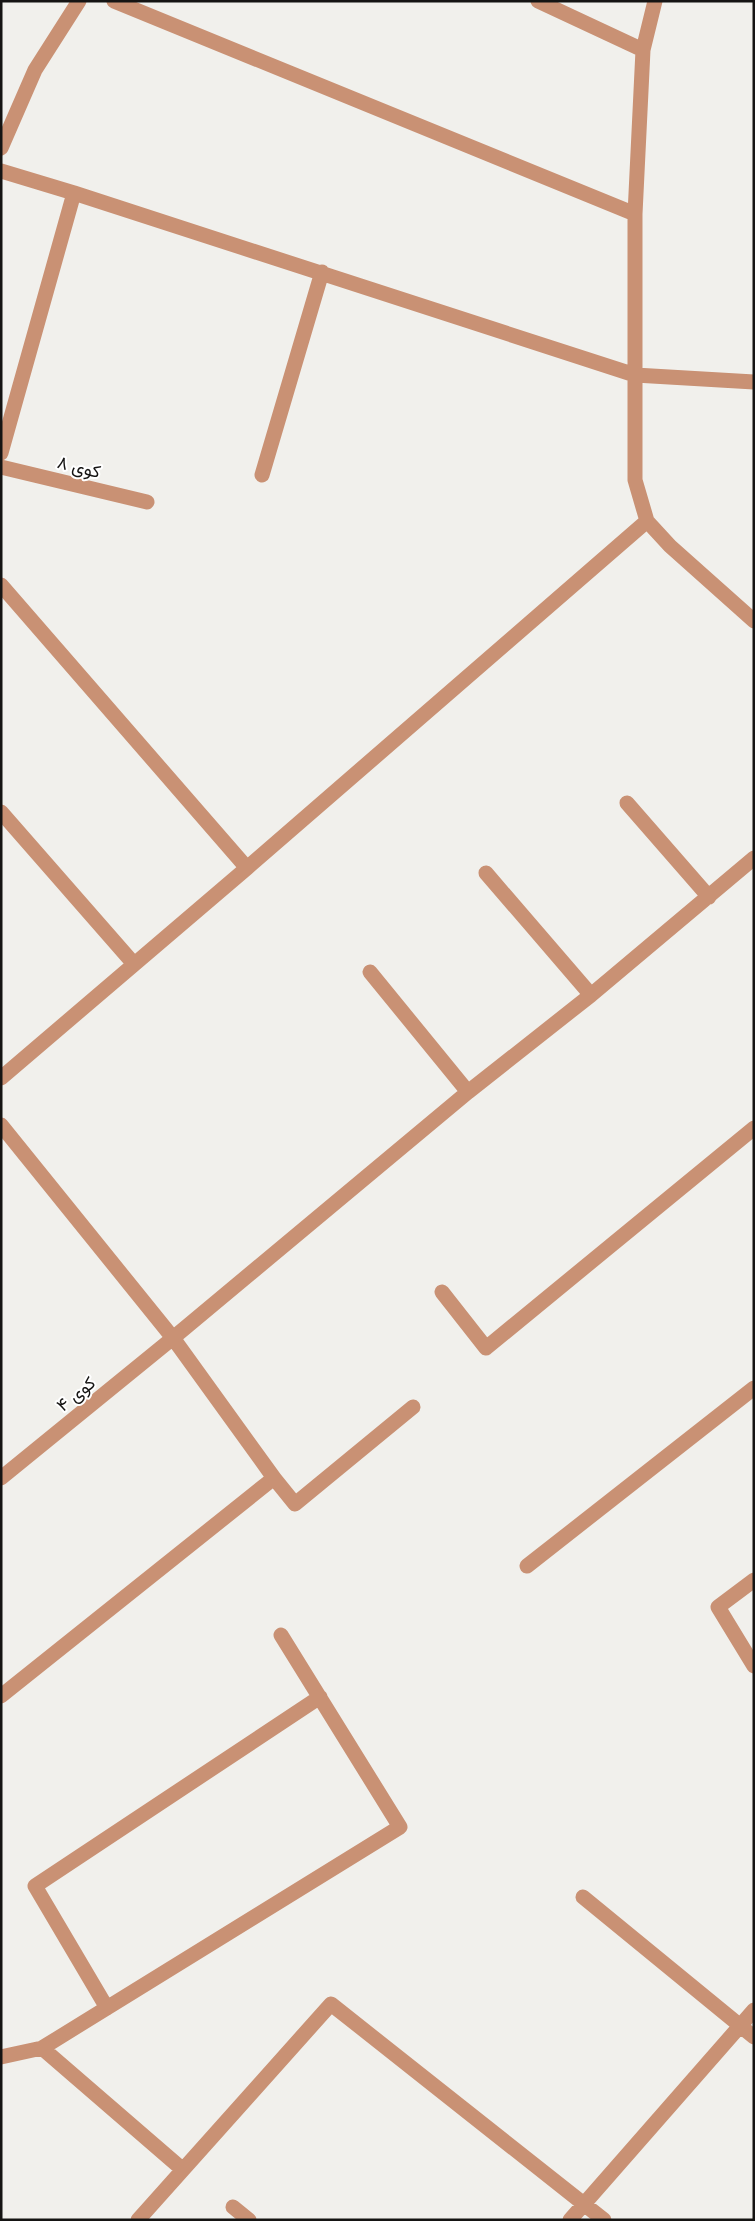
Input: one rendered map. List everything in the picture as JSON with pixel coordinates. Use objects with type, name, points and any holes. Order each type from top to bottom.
[{"type":"street","points":[[1,148],[35,70],[79,1]]},
{"type":"street","points":[[114,1],[635,214]]},
{"type":"street","points":[[538,1],[643,50]]},
{"type":"street","points":[[655,1],[643,50],[635,214],[635,480],[647,520],[670,546],[754,621]]},
{"type":"street","points":[[1,172],[74,193],[322,272],[635,375],[754,382]]},
{"type":"street","points":[[1,453],[74,193]]},
{"type":"street","points":[[262,475],[322,272]]},
{"type":"street","name":"کوی ۸","points":[[1,467],[147,502]]},
{"type":"street","points":[[1,1078],[247,868],[647,520]]},
{"type":"street","points":[[1,585],[247,868]]},
{"type":"street","points":[[627,803],[709,897]]},
{"type":"street","points":[[1,812],[134,964]]},
{"type":"street","name":"کوی ۴","points":[[1,1478],[173,1338],[468,1092],[591,995],[754,858]]},
{"type":"street","points":[[486,873],[591,995]]},
{"type":"street","points":[[370,972],[468,1092]]},
{"type":"street","points":[[1,1125],[173,1338],[274,1478],[295,1504],[413,1407]]},
{"type":"street","points":[[442,1292],[486,1348],[754,1128]]},
{"type":"street","points":[[527,1566],[754,1388]]},
{"type":"street","points":[[1,1696],[274,1478]]},
{"type":"street","points":[[754,1580],[718,1607],[754,1666]]},
{"type":"street","points":[[1,2057],[42,2048],[400,1827],[281,1635]]},
{"type":"street","points":[[108,2008],[35,1886],[320,1697]]},
{"type":"street","points":[[583,1897],[754,2036]]},
{"type":"street","points":[[138,2220],[331,2004],[604,2220]]},
{"type":"street","points":[[570,2220],[754,2010]]},
{"type":"street","points":[[42,2048],[182,2169]]},
{"type":"street","points":[[234,2207],[249,2220]]}]
